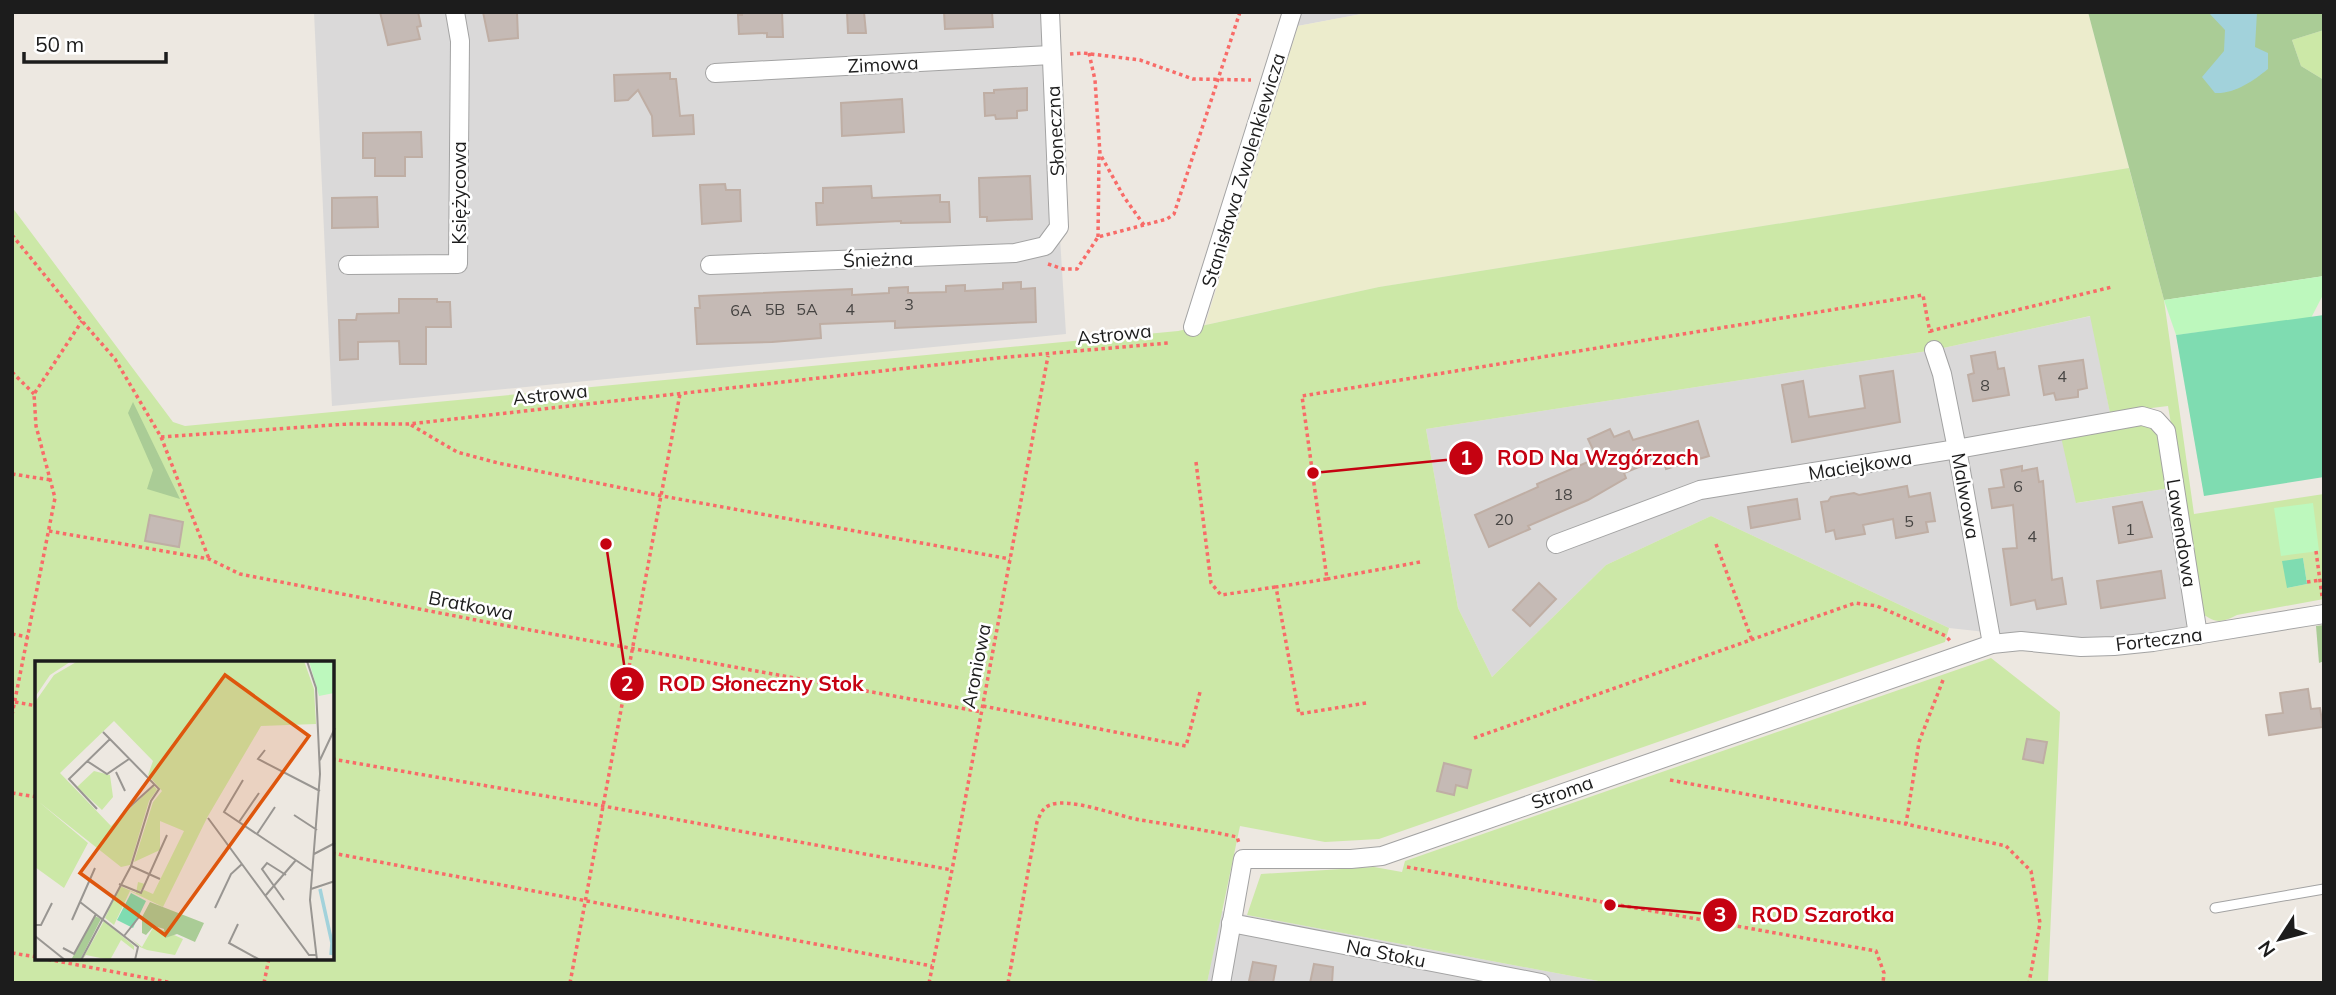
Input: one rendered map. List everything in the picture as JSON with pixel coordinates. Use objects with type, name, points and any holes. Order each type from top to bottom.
[{"type":"street","name":"Księżycowa","points":[[348,265],[458,264],[460,41],[455,12]]},
{"type":"street","name":"Słoneczna","points":[[1038,247],[1059,227],[1049,12]]},
{"type":"street","name":"Stanisława Zwolenkiewicza","points":[[1193,327],[1292,12]]},
{"type":"street","name":"Zimowa","points":[[715,73],[1051,55]]},
{"type":"street","name":"Śnieżna","points":[[710,265],[1015,253],[1038,247]]},
{"type":"street","name":"Malwowa","points":[[1934,350],[1942,374],[1957,449],[1992,644]]},
{"type":"street","name":"Maciejkowa","points":[[1556,544],[1700,490],[2142,416],[2156,420],[2166,431]]},
{"type":"street","name":"Lawendowa","points":[[2166,431],[2198,635]]},
{"type":"street","name":"Forteczna","points":[[1992,644],[2021,641],[2081,647],[2113,646],[2324,614]]},
{"type":"street","name":"Stroma","points":[[1242,859],[1351,859],[1382,856],[1992,644]]},
{"type":"street","points":[[1221,983],[1242,859]]},
{"type":"street","name":"Na Stoku","points":[[1231,923],[1541,983]]},
{"type":"lane","points":[[2215,908],[2324,889]]},
{"type":"path","points":[[1098,237],[1167,219],[1174,214],[1240,12]]},
{"type":"path","points":[[1038,247],[1047,264],[1063,269],[1077,269],[1098,237],[1100,151],[1096,80],[1089,53]]},
{"type":"path","points":[[1051,55],[1089,53],[1140,60],[1193,79],[1270,80]]},
{"type":"path","points":[[1100,151],[1124,197],[1144,225]]},
{"type":"path","points":[[12,235],[115,359],[161,438],[209,559]]},
{"type":"path","points":[[1930,331],[2112,287]]},
{"type":"path","points":[[1327,579],[1302,396],[1923,295],[1934,350]]},
{"type":"path","points":[[12,715],[55,498],[36,426],[34,394],[82,321]]},
{"type":"path","name":"Astrowa","points":[[161,438],[348,424],[409,424],[997,358],[1168,343]]},
{"type":"path","name":"Aroniowa","points":[[929,983],[1048,355]]},
{"type":"path","points":[[12,372],[34,394]]},
{"type":"path","points":[[570,983],[680,394]]},
{"type":"path","points":[[409,424],[457,452],[471,457],[662,496],[1010,559]]},
{"type":"path","points":[[1196,462],[1212,583],[1221,595],[1420,562]]},
{"type":"path","points":[[12,474],[51,480]]},
{"type":"path","name":"Bratkowa","points":[[49,531],[209,559],[240,574],[486,622],[1186,746],[1200,692]]},
{"type":"path","points":[[1716,544],[1752,640]]},
{"type":"path","points":[[2316,551],[2323,601]]},
{"type":"path","points":[[2307,582],[2320,580]]},
{"type":"path","points":[[1276,587],[1299,714],[1366,703]]},
{"type":"path","points":[[1474,738],[1842,606],[1864,603],[1947,636],[1954,657],[1945,673],[1919,742],[1906,824]]},
{"type":"path","points":[[12,634],[28,636]]},
{"type":"path","points":[[15,702],[35,706]]},
{"type":"path","points":[[334,759],[952,870]]},
{"type":"path","points":[[1670,780],[1906,824],[2006,846],[2031,871],[2040,923],[2029,983]]},
{"type":"path","points":[[12,793],[35,797]]},
{"type":"path","points":[[1008,983],[1037,822],[1040,813],[1051,805],[1070,804],[1237,837],[1242,859]]},
{"type":"path","points":[[334,853],[932,965]]},
{"type":"path","points":[[1403,867],[1876,951],[1884,973],[1882,983]]},
{"type":"path","points":[[12,953],[35,957]]},
{"type":"path","points":[[50,960],[173,983]]},
{"type":"path","points":[[264,983],[269,960]]},
{"type":"shaded area","points":[[314,12],[1046,12],[1066,334],[332,406]]},
{"type":"shaded area","points":[[1282,12],[1372,12],[1276,30]]},
{"type":"shaded area","points":[[2091,316],[2113,428],[2077,503],[2170,488],[2190,621],[2183,630],[2095,640],[2049,639],[1949,628],[1711,516],[1606,565],[1492,677],[1458,608],[1426,429],[1934,350]]},
{"type":"shaded area","points":[[1221,911],[1247,915],[1609,983],[1207,983]]},
{"type":"green space","points":[[1372,12],[2088,12],[2129,168],[1379,287],[1205,325],[1298,26]]},
{"type":"green space","points":[[2088,12],[2324,12],[2324,30],[2292,40],[2301,66],[2324,80],[2324,276],[2164,300]]},
{"type":"green space","points":[[2324,30],[2324,80],[2301,66],[2292,40]]},
{"type":"green space","points":[[2129,168],[2164,300],[2194,514],[2324,494],[2324,599],[2216,621],[2203,614],[2168,406],[2110,413],[2090,316],[1934,350],[1426,429],[1458,608],[1492,677],[1606,565],[1711,516],[1949,628],[1945,642],[1379,839],[1325,842],[1240,826],[1207,983],[12,983],[12,207],[173,422],[185,426],[1178,331],[1379,287]],"holes":[[[2303,558],[2307,584],[2287,588]]]},
{"type":"green space","points":[[2324,276],[2324,293],[2311,318],[2176,335],[2164,300]]},
{"type":"green space","points":[[2324,315],[2324,477],[2204,496],[2176,335]]},
{"type":"green space","points":[[133,402],[180,499],[147,489],[153,470],[128,413]]},
{"type":"green space","points":[[2141,423],[2164,440],[2170,488],[2076,503],[2061,437]]},
{"type":"green space","points":[[2313,503],[2319,551],[2281,556],[2274,508]]},
{"type":"green space","points":[[2303,558],[2307,584],[2287,588],[2282,561]]},
{"type":"green space","points":[[2324,625],[2324,661],[2319,663],[2316,626]]},
{"type":"green space","points":[[1991,658],[2060,712],[2048,983],[1609,983],[1247,915],[1261,874],[1374,867],[1402,872],[1405,861]]},
{"type":"water","points":[[2208,12],[2257,12],[2255,47],[2268,53],[2268,69],[2237,89],[2215,93],[2202,77],[2224,51],[2225,30]]},
{"type":"building","points":[[380,12],[418,12],[421,26],[417,27],[420,39],[388,45]]},
{"type":"building","points":[[483,12],[517,12],[518,38],[489,41]]},
{"type":"building","points":[[742,12],[782,12],[783,37],[767,37],[767,33],[739,34],[738,15],[742,15]]},
{"type":"building","points":[[847,12],[864,12],[866,33],[848,33]]},
{"type":"building","points":[[944,12],[992,12],[993,27],[945,29]]},
{"type":"building","points":[[670,73],[670,79],[676,79],[680,116],[693,115],[694,134],[653,136],[652,116],[638,90],[628,100],[615,101],[614,75]]},
{"type":"building","points":[[1027,88],[1027,110],[1017,111],[1017,118],[996,119],[995,115],[985,116],[984,93]]},
{"type":"building","points":[[902,99],[904,132],[842,136],[841,103]]},
{"type":"building","points":[[421,132],[422,157],[405,157],[405,176],[375,176],[375,158],[363,158],[363,133]]},
{"type":"building","points":[[1030,176],[1032,219],[987,221],[987,217],[980,217],[979,178]]},
{"type":"building","points":[[725,184],[726,190],[740,190],[741,221],[702,224],[700,185]]},
{"type":"building","points":[[871,186],[872,198],[940,195],[940,202],[949,202],[950,222],[901,221],[817,225],[816,203],[823,203],[823,188]]},
{"type":"building","points":[[377,197],[378,227],[332,228],[332,198]]},
{"type":"building","points":[[1021,282],[1021,289],[1035,288],[1036,322],[895,328],[895,321],[820,324],[821,338],[697,344],[695,308],[700,308],[699,296],[852,289],[852,295],[889,293],[889,288],[908,287],[908,293],[946,292],[946,286],[965,285],[965,291],[1003,289],[1003,283]]},
{"type":"building","points":[[399,299],[437,299],[437,302],[450,302],[451,327],[426,327],[426,364],[400,364],[399,341],[358,342],[358,359],[340,360],[339,320],[356,320],[357,314],[399,313]]},
{"type":"building","points":[[1995,352],[1998,369],[2004,368],[2009,395],[1973,401],[1968,375],[1974,373],[1971,356]]},
{"type":"building","points":[[2083,360],[2087,388],[2078,390],[2078,397],[2056,400],[2054,393],[2044,395],[2039,366]]},
{"type":"building","points":[[1893,371],[1900,422],[1792,442],[1782,385],[1803,381],[1809,417],[1865,408],[1860,376]]},
{"type":"building","points":[[1698,421],[1709,456],[1666,469],[1663,457],[1624,473],[1626,478],[1588,500],[1528,526],[1530,529],[1489,547],[1475,515],[1597,458],[1588,439],[1610,429],[1614,437],[1629,431],[1633,440]]},
{"type":"building","points":[[2022,466],[2022,471],[2037,468],[2039,482],[2043,481],[2052,580],[2062,578],[2066,604],[2037,609],[2035,600],[2011,605],[2003,549],[2017,548],[2013,505],[1992,508],[1989,489],[2004,487],[2001,470]]},
{"type":"building","points":[[1907,486],[1909,497],[1930,493],[1935,521],[1926,522],[1928,532],[1896,538],[1893,519],[1863,525],[1865,534],[1836,539],[1834,530],[1826,532],[1821,502],[1828,501],[1831,497]]},
{"type":"building","points":[[1797,499],[1800,519],[1751,528],[1748,507]]},
{"type":"building","points":[[2142,502],[2152,537],[2119,543],[2113,507]]},
{"type":"building","points":[[150,515],[183,522],[179,547],[145,541]]},
{"type":"building","points":[[2161,571],[2165,598],[2101,608],[2097,581]]},
{"type":"building","points":[[1539,583],[1556,599],[1530,626],[1513,610]]},
{"type":"building","points":[[2308,689],[2311,709],[2320,708],[2323,727],[2269,735],[2266,715],[2283,713],[2280,693]]},
{"type":"building","points":[[2027,739],[2047,742],[2043,763],[2023,759]]},
{"type":"building","points":[[1444,763],[1471,770],[1467,788],[1456,785],[1454,795],[1437,791]]},
{"type":"building","points":[[1253,962],[1276,966],[1273,983],[1249,981]]},
{"type":"building","points":[[1314,964],[1333,967],[1332,983],[1310,983]]},
{"type":"place","name":"ROD Na Wzgórzach","points":[[1313,473]]},
{"type":"place","name":"ROD Słoneczny Stok","points":[[606,544]]},
{"type":"place","name":"ROD Szarotka","points":[[1610,905]]}]
